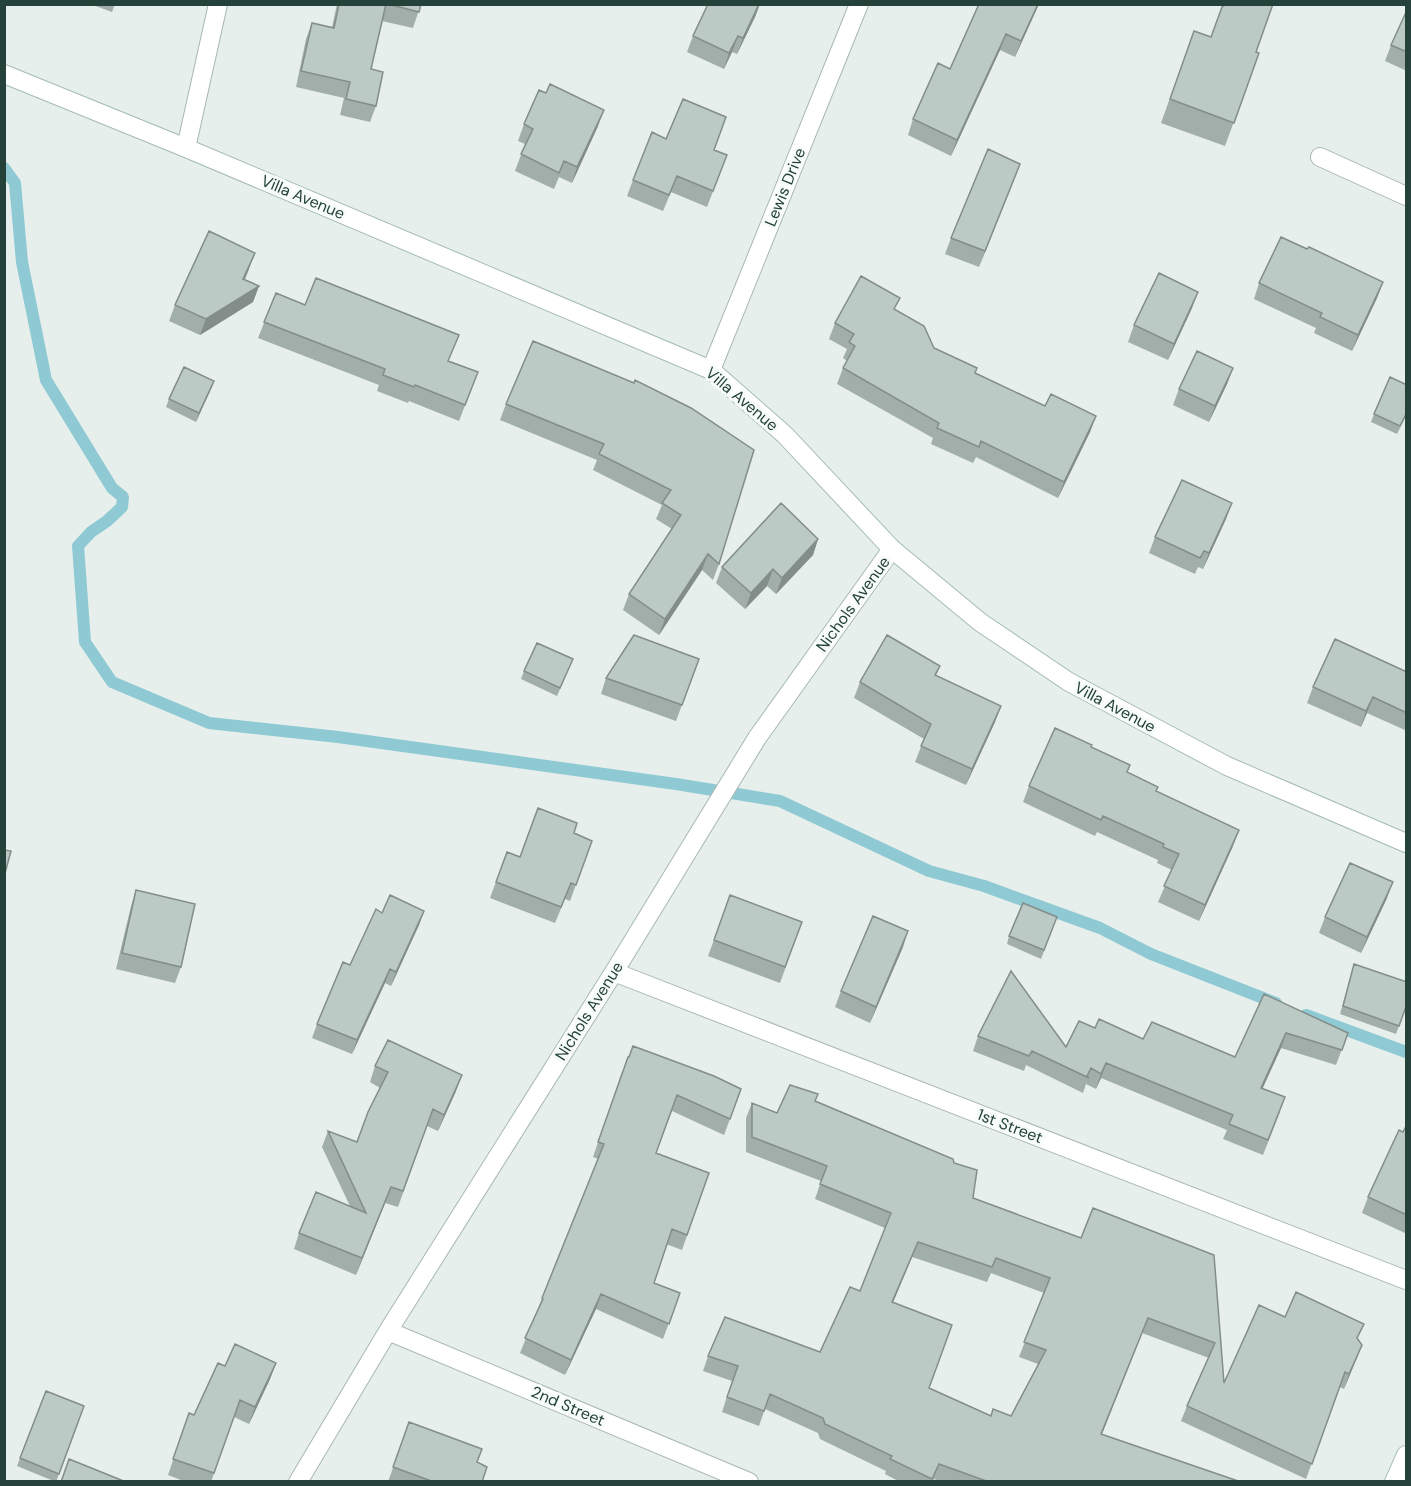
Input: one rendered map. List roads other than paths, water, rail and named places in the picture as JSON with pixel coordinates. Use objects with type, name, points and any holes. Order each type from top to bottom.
[{"type":"street","points":[[186,148],[218,4]]},
{"type":"street","name":"Lewis Drive","points":[[711,370],[859,4]]},
{"type":"street","name":"Villa Avenue","points":[[4,74],[186,148],[711,370],[785,435],[892,549],[980,622],[1068,682],[1227,766],[1407,843]]},
{"type":"street","points":[[1320,157],[1407,196]]},
{"type":"street","name":"Nichols Avenue","points":[[298,1482],[388,1331],[614,972],[757,738],[892,549]]},
{"type":"street","name":"1st Street","points":[[614,972],[1407,1280]]},
{"type":"street","name":"2nd Street","points":[[388,1331],[748,1482]]},
{"type":"street","points":[[1394,1482],[1406,1456]]},
{"type":"waterway","points":[[4,168],[15,183],[22,262],[46,380],[112,488],[123,497],[122,507],[91,532],[78,546],[85,642],[112,682],[209,723],[338,737],[676,784],[780,801],[929,871],[984,886],[1100,928],[1151,954],[1276,1003]]},
{"type":"waterway","points":[[1306,1015],[1406,1052]]}]
